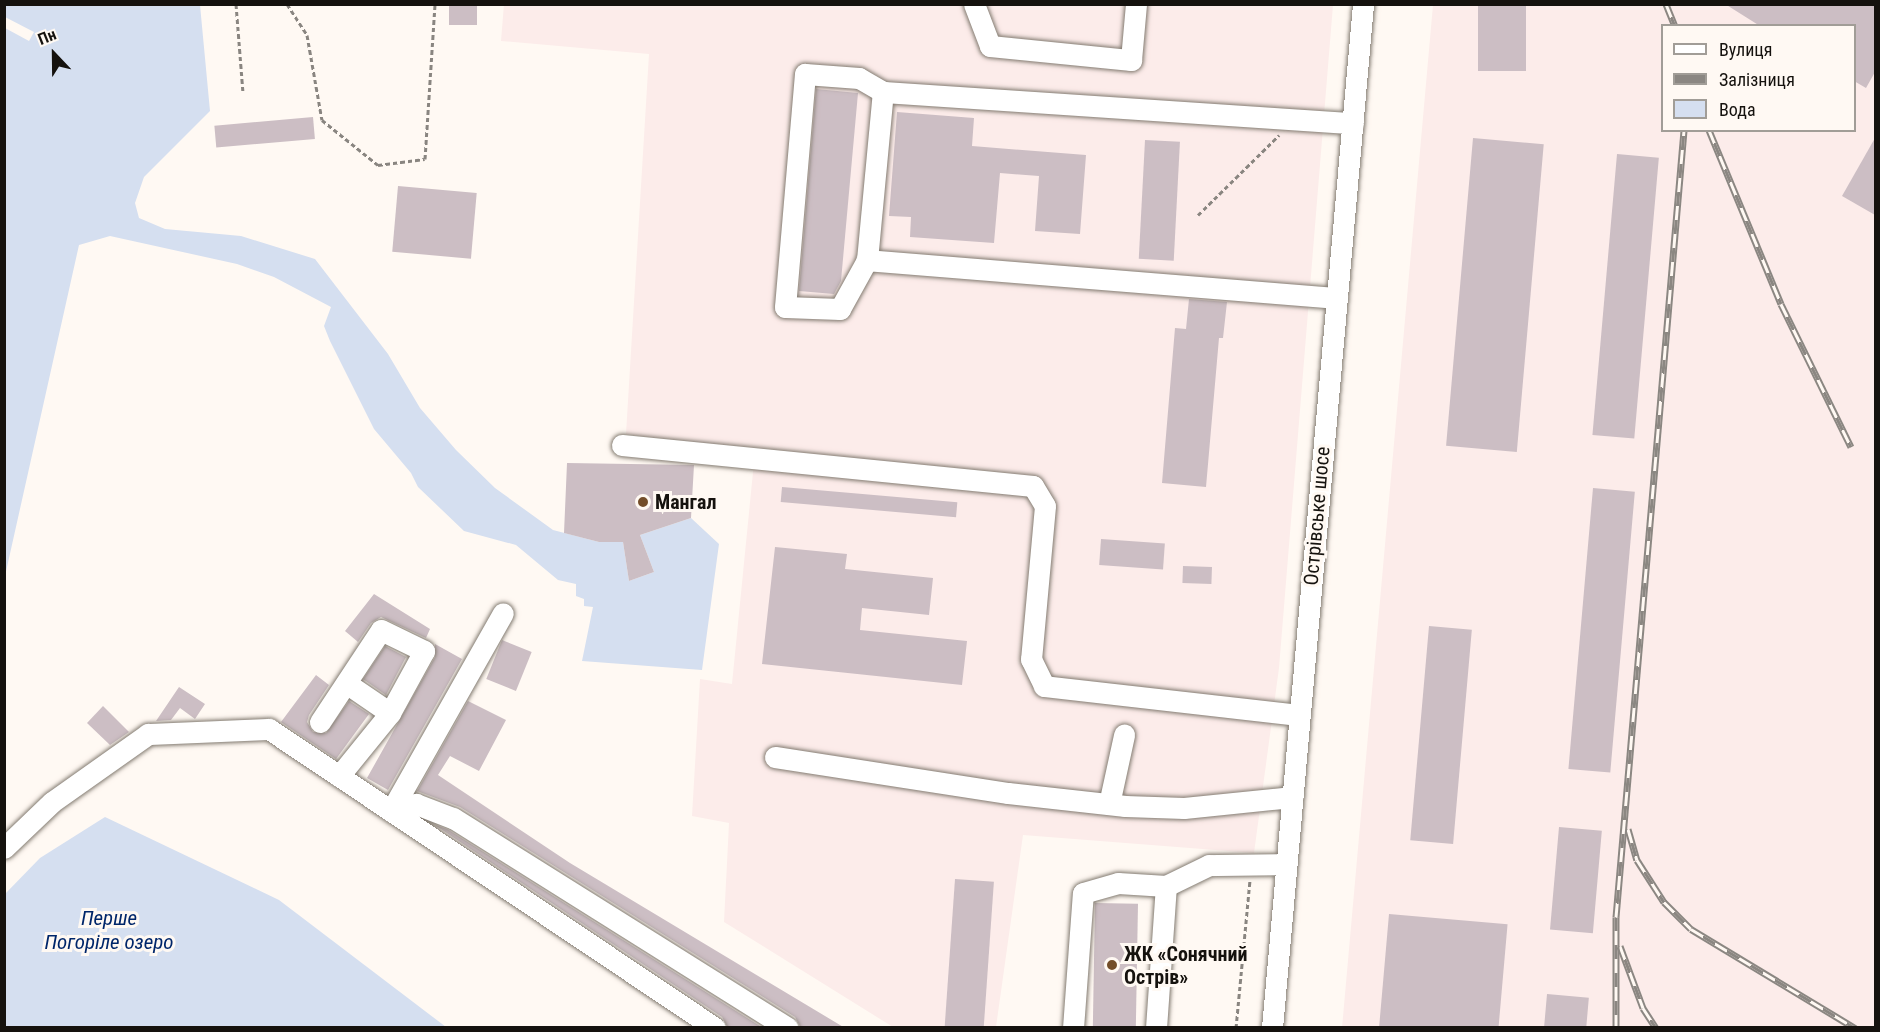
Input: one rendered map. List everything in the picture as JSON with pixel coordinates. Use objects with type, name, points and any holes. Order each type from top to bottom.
[{"type":"street","points":[[974,4],[990,46],[1131,60],[1136,4]]},
{"type":"street","name":"Острівське шосе","points":[[1272,1028],[1363,4]]},
{"type":"street","points":[[882,92],[867,260],[840,309],[785,308],[805,74],[859,78],[882,92],[1353,123]]},
{"type":"street","points":[[867,260],[1337,298]]},
{"type":"street","points":[[622,445],[1032,486],[1045,506],[1031,659],[1044,686],[1299,715]]},
{"type":"street","points":[[396,814],[503,614]]},
{"type":"street","points":[[320,722],[381,630],[424,651],[390,713],[339,776]]},
{"type":"street","points":[[346,683],[390,713]]},
{"type":"street","points":[[4,848],[52,802],[148,734],[269,729],[715,1028]]},
{"type":"street","points":[[1109,804],[1124,735]]},
{"type":"street","points":[[775,757],[1008,793],[1109,804],[1184,808],[1292,797]]},
{"type":"street","points":[[396,814],[416,804],[453,818],[788,1028]]},
{"type":"street","points":[[1073,1028],[1083,893],[1118,883],[1166,886],[1209,865],[1286,864]]},
{"type":"street","points":[[1156,1028],[1166,886]]},
{"type":"path","points":[[236,4],[243,92]]},
{"type":"path","points":[[287,4],[307,35],[322,120],[378,165],[425,159],[435,4]]},
{"type":"path","points":[[1198,214],[1295,120]]},
{"type":"path","points":[[1236,1028],[1251,865]]},
{"type":"shaded area","points":[[504,4],[1333,5],[1279,668],[1254,853],[1023,835],[996,1027],[893,1027],[724,922],[729,823],[692,816],[700,679],[732,684],[755,452],[626,434],[649,54],[501,41]]},
{"type":"shaded area","points":[[1433,5],[1875,5],[1875,1027],[1342,1028]]},
{"type":"water","points":[[5,4],[200,5],[210,111],[144,177],[135,203],[139,218],[165,229],[241,236],[315,259],[388,354],[420,408],[456,450],[495,488],[553,530],[599,542],[623,542],[629,581],[654,572],[640,535],[691,518],[719,544],[702,670],[582,661],[593,607],[584,606],[584,599],[576,596],[576,584],[558,580],[516,545],[464,531],[418,487],[411,473],[374,429],[330,341],[324,326],[331,307],[274,277],[237,264],[110,236],[79,245],[5,576]]},
{"type":"water","name":"Перше Погоріле озеро","points":[[105,817],[279,900],[446,1027],[5,1027],[5,894],[40,858]]},
{"type":"pier","points":[[5,17],[34,32],[29,41],[5,28]]},
{"type":"building","points":[[449,4],[477,4],[477,25],[449,25]]},
{"type":"building","points":[[1478,4],[1526,4],[1526,71],[1478,71]]},
{"type":"building","points":[[1725,4],[1875,4],[1875,72],[1866,88],[1856,82],[1856,24],[1757,24]]},
{"type":"building","points":[[816,89],[858,93],[841,281],[834,294],[799,291]]},
{"type":"building","points":[[897,112],[974,118],[972,146],[1086,155],[1080,234],[1035,231],[1039,176],[1000,173],[994,243],[910,237],[911,217],[889,216]]},
{"type":"building","points":[[313,117],[315,139],[216,148],[214,126]]},
{"type":"building","points":[[1473,138],[1544,144],[1517,452],[1446,446]]},
{"type":"building","points":[[1875,138],[1875,215],[1842,196]]},
{"type":"building","points":[[1145,140],[1180,142],[1174,261],[1139,259]]},
{"type":"building","points":[[1617,154],[1659,158],[1634,439],[1592,435]]},
{"type":"building","points":[[398,186],[477,193],[471,259],[392,252]]},
{"type":"building","points":[[1189,299],[1227,302],[1223,338],[1219,338],[1206,487],[1162,483],[1175,328],[1186,329]]},
{"type":"building","points":[[567,463],[694,465],[691,518],[640,535],[654,572],[629,581],[623,542],[599,542],[564,533]]},
{"type":"building","points":[[782,487],[957,502],[956,517],[781,502]]},
{"type":"building","points":[[1593,488],[1635,492],[1610,773],[1568,769]]},
{"type":"building","points":[[1101,539],[1165,543],[1163,569],[1099,565]]},
{"type":"building","points":[[775,547],[847,554],[845,569],[933,578],[929,615],[862,608],[860,630],[967,641],[962,685],[762,664]]},
{"type":"building","points":[[1183,566],[1212,567],[1211,584],[1182,583]]},
{"type":"building","points":[[374,594],[430,629],[426,638],[381,617],[371,623],[358,642],[345,631]]},
{"type":"building","points":[[1429,626],[1472,630],[1453,844],[1410,840]]},
{"type":"building","points":[[502,640],[532,652],[516,691],[486,679]]},
{"type":"building","points":[[435,644],[462,659],[388,790],[367,778],[435,657]]},
{"type":"building","points":[[385,646],[406,657],[386,695],[363,679]]},
{"type":"building","points":[[316,675],[329,685],[309,715],[307,722],[313,732],[326,733],[349,701],[369,714],[336,759],[281,722]]},
{"type":"building","points":[[179,687],[205,704],[195,719],[180,708],[171,720],[156,721]]},
{"type":"building","points":[[468,701],[506,720],[479,771],[450,756],[438,775],[570,863],[845,1028],[801,1028],[795,1017],[460,807],[417,791]]},
{"type":"building","points":[[103,706],[129,732],[110,745],[87,723]]},
{"type":"building","points":[[435,825],[447,829],[763,1028],[728,1028],[722,1017]]},
{"type":"building","points":[[1559,827],[1602,831],[1593,933],[1550,930]]},
{"type":"building","points":[[955,879],[994,882],[984,1028],[945,1028]]},
{"type":"building","name":"ЖК «Сонячний Острів»","points":[[1095,903],[1138,904],[1136,1028],[1093,1028]]},
{"type":"building","points":[[1389,914],[1508,924],[1498,1028],[1379,1028]]},
{"type":"building","points":[[1547,994],[1589,998],[1586,1028],[1544,1028]]},
{"type":"railway","points":[[1666,4],[1674,24]]},
{"type":"railway","points":[[1616,1028],[1616,917],[1684,132]]},
{"type":"railway","points":[[1710,132],[1781,304],[1851,447]]},
{"type":"railway","points":[[1628,829],[1637,860],[1664,902],[1691,929],[1855,1028]]},
{"type":"railway","points":[[1620,946],[1643,1008],[1656,1028]]},
{"type":"place","name":"Мангал","points":[[643,502]]},
{"type":"place","name":"ЖК «Сонячний Острів»","points":[[1112,965]]}]
